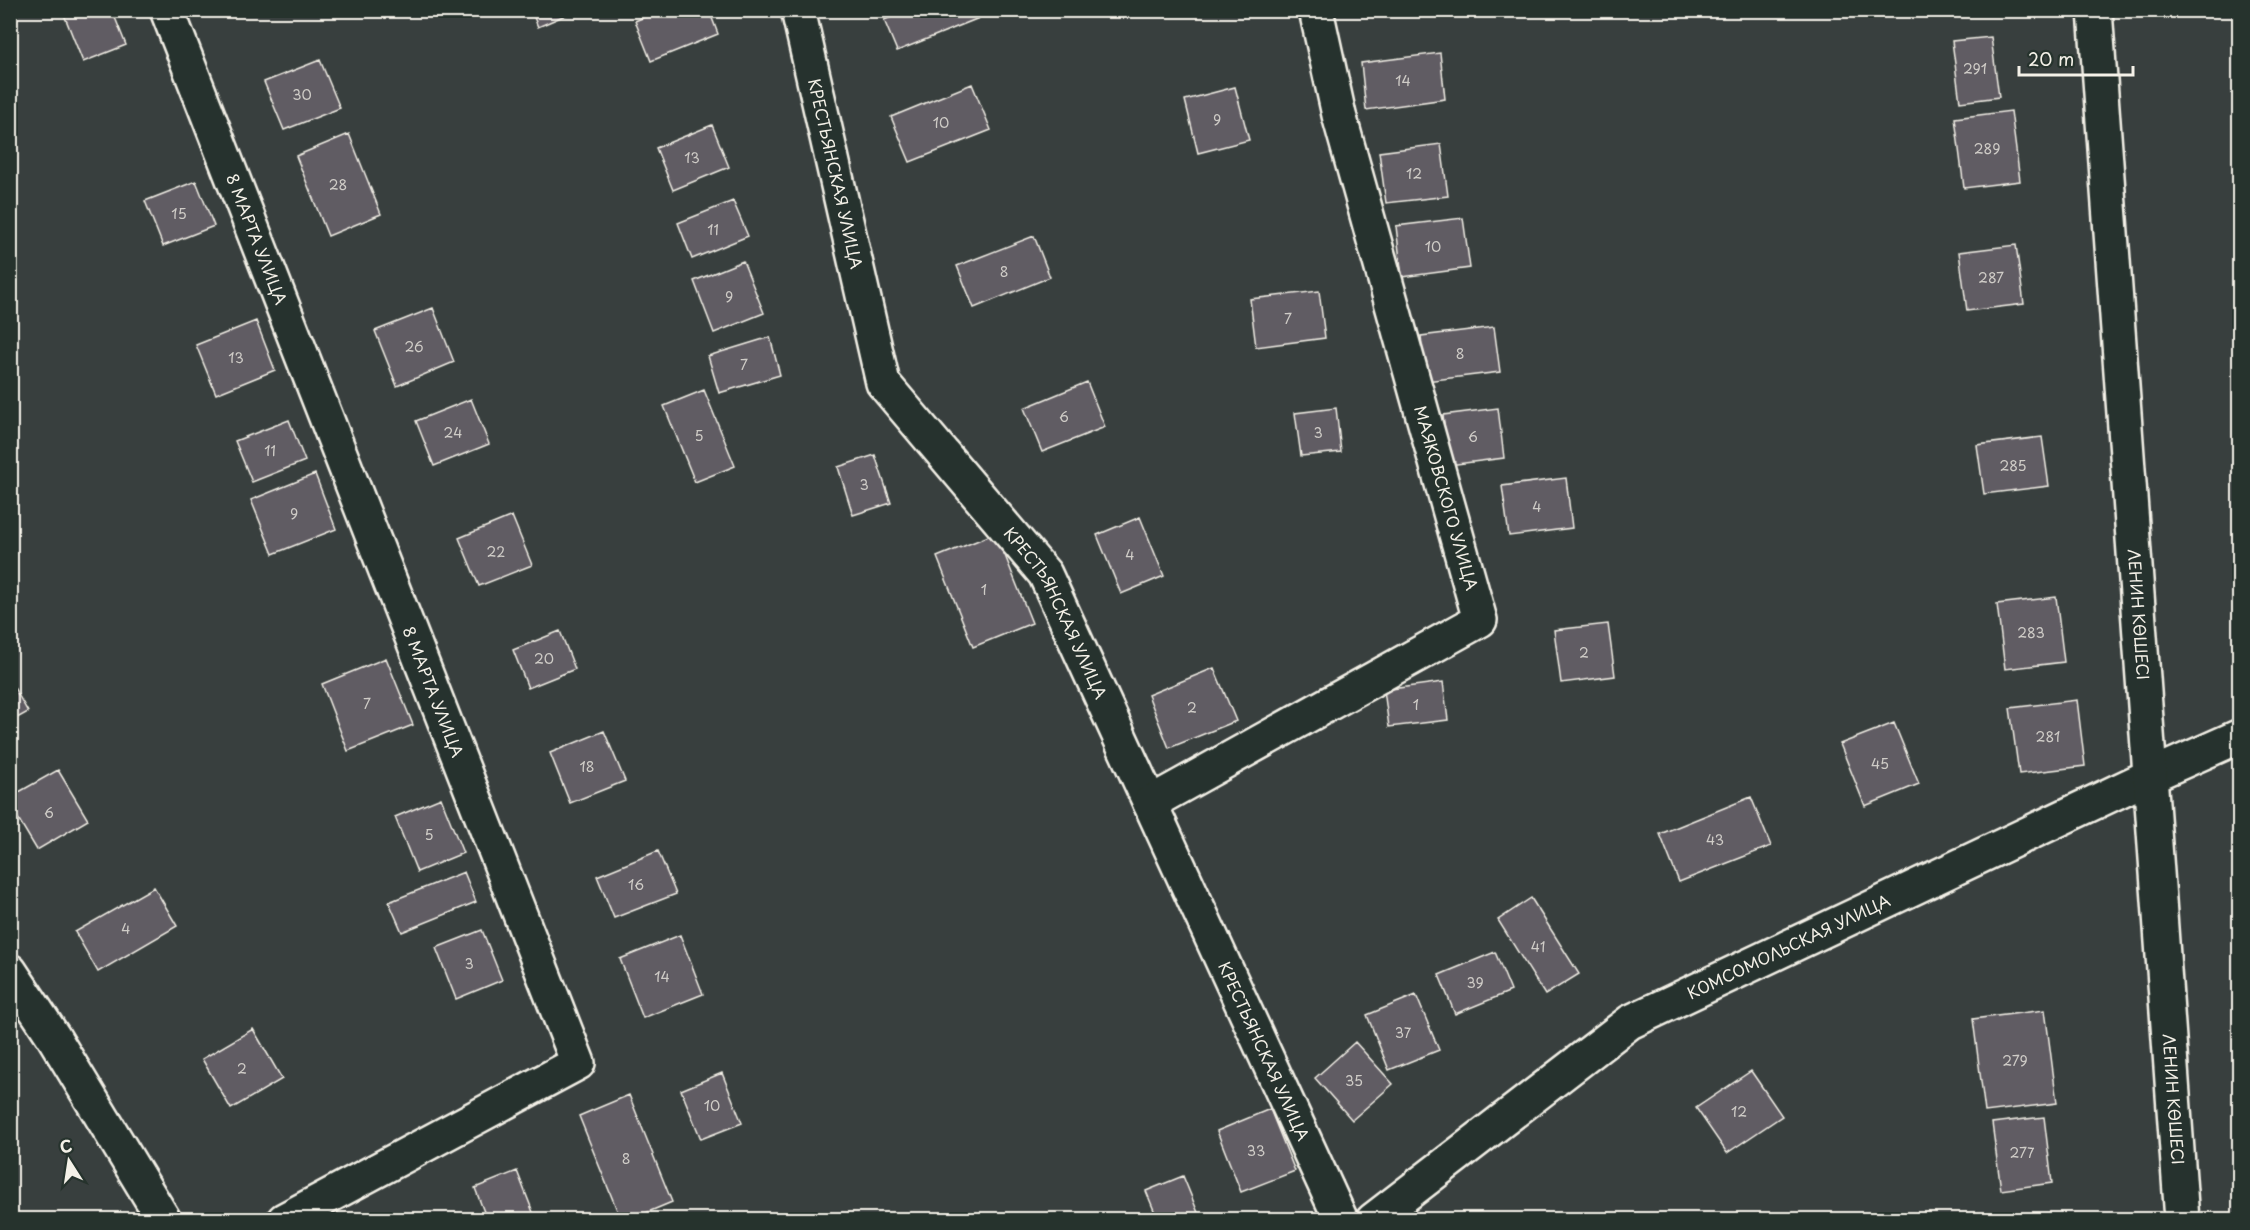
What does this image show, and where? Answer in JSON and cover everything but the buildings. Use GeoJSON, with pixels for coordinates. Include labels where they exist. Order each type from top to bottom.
{"type":"FeatureCollection","features":[{"type":"Feature","properties":{"kind":"street","name":"8 МАРТА УЛИЦА"},"geometry":{"type":"LineString","coordinates":[[167,10],[578,1063],[285,1220]]}},
{"type":"Feature","properties":{"kind":"street","name":"КРЕСТЬЯНСКАЯ УЛИЦА"},"geometry":{"type":"LineString","coordinates":[[798,10],[883,383],[1044,574],[1341,1220]]}},
{"type":"Feature","properties":{"kind":"street","name":"МАЯКОВСКОГО УЛИЦА"},"geometry":{"type":"LineString","coordinates":[[1150,802],[1480,620],[1339,115],[1316,10]]}},
{"type":"Feature","properties":{"kind":"street","name":"ЛЕНИН КӨШЕСІ"},"geometry":{"type":"LineString","coordinates":[[2095,10],[2182,1220]]}},
{"type":"Feature","properties":{"kind":"street","name":"КОМСОМОЛЬСКАЯ УЛИЦА"},"geometry":{"type":"LineString","coordinates":[[1373,1220],[1630,1022],[2150,776],[2240,736]]}},
{"type":"Feature","properties":{"kind":"street"},"geometry":{"type":"LineString","coordinates":[[10,971],[53,1036],[164,1220]]}}]}
